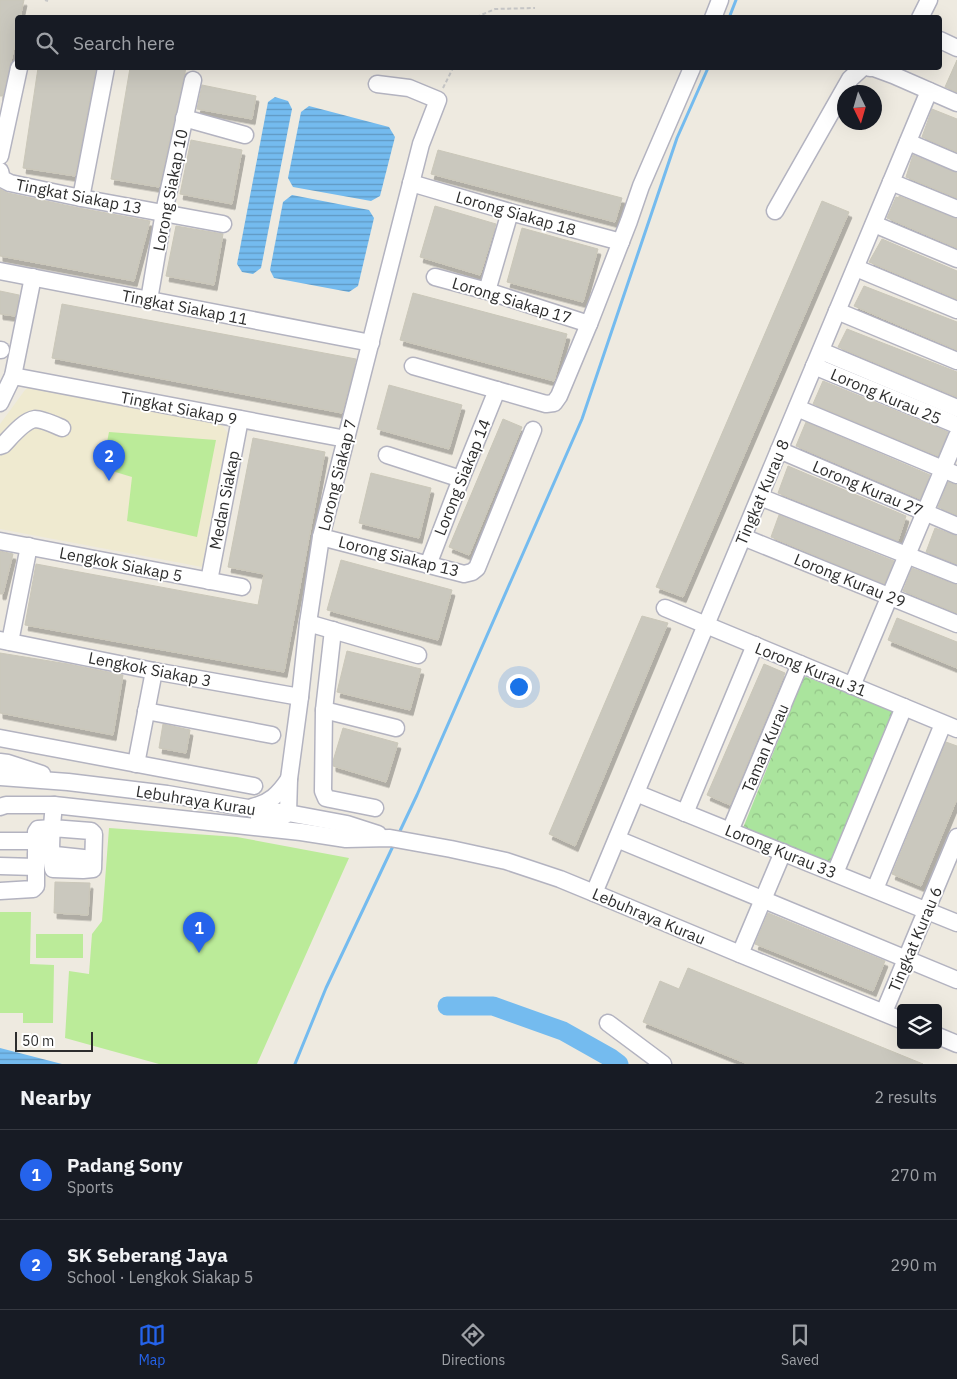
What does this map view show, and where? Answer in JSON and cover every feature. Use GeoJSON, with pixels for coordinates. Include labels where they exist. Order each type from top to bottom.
{"type":"FeatureCollection","features":[{"type":"Feature","properties":{"kind":"street"},"geometry":{"type":"LineString","coordinates":[[714,15],[720,0]]}},
{"type":"Feature","properties":{"kind":"street"},"geometry":{"type":"LineString","coordinates":[[922,15],[929,0]]}},
{"type":"Feature","properties":{"kind":"street"},"geometry":{"type":"LineString","coordinates":[[942,41],[957,48]]}},
{"type":"Feature","properties":{"kind":"street"},"geometry":{"type":"LineString","coordinates":[[0,156],[19,70]]}},
{"type":"Feature","properties":{"kind":"street"},"geometry":{"type":"LineString","coordinates":[[81,198],[106,70]]}},
{"type":"Feature","properties":{"kind":"street"},"geometry":{"type":"LineString","coordinates":[[413,366],[546,404],[554,403],[559,396],[589,324],[641,186],[691,70]]}},
{"type":"Feature","properties":{"kind":"street"},"geometry":{"type":"LineString","coordinates":[[775,211],[850,79],[860,70]]}},
{"type":"Feature","properties":{"kind":"street"},"geometry":{"type":"LineString","coordinates":[[895,71],[930,91],[957,103]]}},
{"type":"Feature","properties":{"kind":"street","name":"Lorong Siakap 10"},"geometry":{"type":"LineString","coordinates":[[149,300],[164,212],[193,80]]}},
{"type":"Feature","properties":{"kind":"street"},"geometry":{"type":"LineString","coordinates":[[377,84],[409,88],[438,100]]}},
{"type":"Feature","properties":{"kind":"street","name":"Tingkat Kurau 8"},"geometry":{"type":"LineString","coordinates":[[594,893],[930,91]]}},
{"type":"Feature","properties":{"kind":"street","name":"Lorong Siakap 7"},"geometry":{"type":"LineString","coordinates":[[288,813],[289,779],[308,623],[321,537],[421,144],[438,100]]}},
{"type":"Feature","properties":{"kind":"street"},"geometry":{"type":"LineString","coordinates":[[184,118],[245,135]]}},
{"type":"Feature","properties":{"kind":"street"},"geometry":{"type":"LineString","coordinates":[[908,142],[957,163]]}},
{"type":"Feature","properties":{"kind":"street","name":"Tingkat Siakap 13"},"geometry":{"type":"LineString","coordinates":[[0,171],[2,179],[10,183],[223,224]]}},
{"type":"Feature","properties":{"kind":"street"},"geometry":{"type":"LineString","coordinates":[[891,182],[957,209]]}},
{"type":"Feature","properties":{"kind":"street","name":"Lorong Siakap 18"},"geometry":{"type":"LineString","coordinates":[[411,183],[621,242]]}},
{"type":"Feature","properties":{"kind":"street"},"geometry":{"type":"LineString","coordinates":[[487,291],[510,212]]}},
{"type":"Feature","properties":{"kind":"street"},"geometry":{"type":"LineString","coordinates":[[874,224],[957,259]]}},
{"type":"Feature","properties":{"kind":"street"},"geometry":{"type":"LineString","coordinates":[[856,268],[957,310]]}},
{"type":"Feature","properties":{"kind":"street","name":"Tingkat Siakap 11"},"geometry":{"type":"LineString","coordinates":[[0,271],[371,343]]}},
{"type":"Feature","properties":{"kind":"street"},"geometry":{"type":"LineString","coordinates":[[0,403],[13,376],[33,277]]}},
{"type":"Feature","properties":{"kind":"street","name":"Lorong Siakap 17"},"geometry":{"type":"LineString","coordinates":[[435,277],[487,291],[589,324]]}},
{"type":"Feature","properties":{"kind":"street"},"geometry":{"type":"LineString","coordinates":[[837,312],[957,361]]}},
{"type":"Feature","properties":{"kind":"street","name":"Lorong Kurau 25"},"geometry":{"type":"LineString","coordinates":[[821,351],[957,408]]}},
{"type":"Feature","properties":{"kind":"street","name":"Lorong Kurau 25"},"geometry":{"type":"LineString","coordinates":[[814,366],[957,425]]}},
{"type":"Feature","properties":{"kind":"street","name":"Tingkat Siakap 9"},"geometry":{"type":"LineString","coordinates":[[13,376],[346,439]]}},
{"type":"Feature","properties":{"kind":"street","name":"Lorong Siakap 14"},"geometry":{"type":"LineString","coordinates":[[428,565],[497,390]]}},
{"type":"Feature","properties":{"kind":"street"},"geometry":{"type":"LineString","coordinates":[[797,408],[950,472]]}},
{"type":"Feature","properties":{"kind":"street"},"geometry":{"type":"LineString","coordinates":[[0,446],[23,425],[35,419],[62,428]]}},
{"type":"Feature","properties":{"kind":"street","name":"Medan Siakap"},"geometry":{"type":"LineString","coordinates":[[209,581],[240,419]]}},
{"type":"Feature","properties":{"kind":"street","name":"Lorong Siakap 13"},"geometry":{"type":"LineString","coordinates":[[321,537],[464,574],[472,572],[477,568],[534,430]]}},
{"type":"Feature","properties":{"kind":"street"},"geometry":{"type":"LineString","coordinates":[[852,686],[925,513],[950,472],[957,436]]}},
{"type":"Feature","properties":{"kind":"street","name":"Lorong Kurau 27"},"geometry":{"type":"LineString","coordinates":[[779,450],[957,526]]}},
{"type":"Feature","properties":{"kind":"street"},"geometry":{"type":"LineString","coordinates":[[387,455],[461,478]]}},
{"type":"Feature","properties":{"kind":"street"},"geometry":{"type":"LineString","coordinates":[[760,498],[957,575]]}},
{"type":"Feature","properties":{"kind":"street","name":"Lorong Kurau 29"},"geometry":{"type":"LineString","coordinates":[[743,537],[957,624]]}},
{"type":"Feature","properties":{"kind":"street","name":"Lengkok Siakap 5"},"geometry":{"type":"LineString","coordinates":[[0,541],[242,587]]}},
{"type":"Feature","properties":{"kind":"street"},"geometry":{"type":"LineString","coordinates":[[5,641],[28,546]]}},
{"type":"Feature","properties":{"kind":"street","name":"Lorong Kurau 31"},"geometry":{"type":"LineString","coordinates":[[665,608],[950,726]]}},
{"type":"Feature","properties":{"kind":"street"},"geometry":{"type":"LineString","coordinates":[[308,623],[418,655]]}},
{"type":"Feature","properties":{"kind":"street"},"geometry":{"type":"LineString","coordinates":[[333,630],[324,710],[323,791],[326,798],[374,808]]}},
{"type":"Feature","properties":{"kind":"street","name":"Lengkok Siakap 3"},"geometry":{"type":"LineString","coordinates":[[5,641],[154,671],[300,697]]}},
{"type":"Feature","properties":{"kind":"street"},"geometry":{"type":"LineString","coordinates":[[685,812],[755,645]]}},
{"type":"Feature","properties":{"kind":"street","name":"Taman Kurau"},"geometry":{"type":"LineString","coordinates":[[730,831],[800,664]]}},
{"type":"Feature","properties":{"kind":"street"},"geometry":{"type":"LineString","coordinates":[[136,764],[154,671]]}},
{"type":"Feature","properties":{"kind":"street"},"geometry":{"type":"LineString","coordinates":[[835,873],[904,707]]}},
{"type":"Feature","properties":{"kind":"street"},"geometry":{"type":"LineString","coordinates":[[324,710],[396,728]]}},
{"type":"Feature","properties":{"kind":"street"},"geometry":{"type":"LineString","coordinates":[[146,711],[272,735]]}},
{"type":"Feature","properties":{"kind":"street"},"geometry":{"type":"LineString","coordinates":[[875,889],[950,726]]}},
{"type":"Feature","properties":{"kind":"street"},"geometry":{"type":"LineString","coordinates":[[0,738],[254,786]]}},
{"type":"Feature","properties":{"kind":"street"},"geometry":{"type":"LineString","coordinates":[[0,762],[68,782]]}},
{"type":"Feature","properties":{"kind":"street","name":"Lebuhraya Kurau"},"geometry":{"type":"LineString","coordinates":[[0,777],[68,782],[168,794],[288,813],[347,824],[390,838],[506,861],[560,879],[897,1018]]}},
{"type":"Feature","properties":{"kind":"street"},"geometry":{"type":"LineString","coordinates":[[248,808],[262,805],[271,800],[281,791],[289,779]]}},
{"type":"Feature","properties":{"kind":"street"},"geometry":{"type":"LineString","coordinates":[[289,779],[299,802],[316,818]]}},
{"type":"Feature","properties":{"kind":"street","name":"Lorong Kurau 33"},"geometry":{"type":"LineString","coordinates":[[636,793],[957,923]]}},
{"type":"Feature","properties":{"kind":"street"},"geometry":{"type":"LineString","coordinates":[[164,818],[173,815],[176,810],[173,796],[168,794]]}},
{"type":"Feature","properties":{"kind":"street"},"geometry":{"type":"LineString","coordinates":[[0,813],[36,804]]}},
{"type":"Feature","properties":{"kind":"street"},"geometry":{"type":"LineString","coordinates":[[0,891],[33,889],[36,886],[40,854],[52,828],[54,805]]}},
{"type":"Feature","properties":{"kind":"street","name":"Lebuhraya Kurau"},"geometry":{"type":"LineString","coordinates":[[0,806],[54,805],[301,832],[346,839],[390,838]]}},
{"type":"Feature","properties":{"kind":"street"},"geometry":{"type":"LineString","coordinates":[[213,823],[241,816],[276,820],[288,813]]}},
{"type":"Feature","properties":{"kind":"street"},"geometry":{"type":"LineString","coordinates":[[0,841],[40,854],[53,869],[93,869],[94,834],[91,831],[52,828]]}},
{"type":"Feature","properties":{"kind":"street","name":"Tingkat Kurau 6"},"geometry":{"type":"LineString","coordinates":[[884,1012],[927,910],[950,875],[957,837]]}},
{"type":"Feature","properties":{"kind":"street"},"geometry":{"type":"LineString","coordinates":[[617,839],[957,980]]}},
{"type":"Feature","properties":{"kind":"street"},"geometry":{"type":"LineString","coordinates":[[740,954],[783,852]]}},
{"type":"Feature","properties":{"kind":"street"},"geometry":{"type":"LineString","coordinates":[[0,866],[40,854]]}},
{"type":"Feature","properties":{"kind":"street"},"geometry":{"type":"LineString","coordinates":[[608,1023],[663,1064]]}},
{"type":"Feature","properties":{"kind":"street"},"geometry":{"type":"LineString","coordinates":[[942,1038],[957,1044]]}},
{"type":"Feature","properties":{"kind":"path"},"geometry":{"type":"LineString","coordinates":[[480,15],[495,9],[535,8]]}},
{"type":"Feature","properties":{"kind":"path"},"geometry":{"type":"LineString","coordinates":[[438,100],[452,70]]}},
{"type":"Feature","properties":{"kind":"shaded area"},"geometry":{"type":"Polygon","coordinates":[[[30,386],[218,420],[228,433],[202,567],[0,529],[0,424],[30,386]]]}},
{"type":"Feature","properties":{"kind":"green space"},"geometry":{"type":"Polygon","coordinates":[[[109,432],[216,440],[197,537],[127,521],[132,477],[102,468],[109,432]]]}},
{"type":"Feature","properties":{"kind":"green space"},"geometry":{"type":"Polygon","coordinates":[[[804,676],[893,711],[833,863],[743,828],[804,676]]]}},
{"type":"Feature","properties":{"kind":"green space"},"geometry":{"type":"Polygon","coordinates":[[[109,828],[237,837],[349,858],[257,1064],[159,1064],[65,1038],[69,971],[89,974],[92,934],[102,921],[109,828]]]}},
{"type":"Feature","properties":{"kind":"green space"},"geometry":{"type":"Polygon","coordinates":[[[0,912],[31,912],[30,964],[54,965],[53,1023],[23,1023],[23,1013],[0,1013],[0,912]]]}},
{"type":"Feature","properties":{"kind":"green space"},"geometry":{"type":"Polygon","coordinates":[[[36,934],[83,934],[83,958],[36,958],[36,934]]]}},
{"type":"Feature","properties":{"kind":"water"},"geometry":{"type":"Polygon","coordinates":[[[275,97],[288,101],[292,109],[261,268],[253,274],[242,272],[237,264],[268,102],[275,97]]]}},
{"type":"Feature","properties":{"kind":"water"},"geometry":{"type":"Polygon","coordinates":[[[309,106],[389,127],[395,137],[380,196],[371,201],[293,187],[288,178],[301,112],[309,106]]]}},
{"type":"Feature","properties":{"kind":"water"},"geometry":{"type":"Polygon","coordinates":[[[292,195],[369,210],[374,218],[358,286],[349,292],[274,278],[270,270],[283,202],[292,195]]]}},
{"type":"Feature","properties":{"kind":"water"},"geometry":{"type":"Polygon","coordinates":[[[0,1048],[62,1064],[0,1064],[0,1048]]]}},
{"type":"Feature","properties":{"kind":"building"},"geometry":{"type":"Polygon","coordinates":[[[0,0],[24,0],[21,15],[15,15],[15,44],[3,96],[0,96],[0,0]]]}},
{"type":"Feature","properties":{"kind":"building"},"geometry":{"type":"Polygon","coordinates":[[[957,60],[957,92],[945,87],[957,60]]]}},
{"type":"Feature","properties":{"kind":"building"},"geometry":{"type":"Polygon","coordinates":[[[38,70],[96,70],[75,176],[23,168],[38,70]]]}},
{"type":"Feature","properties":{"kind":"building"},"geometry":{"type":"Polygon","coordinates":[[[130,70],[186,70],[159,187],[111,179],[130,70]]]}},
{"type":"Feature","properties":{"kind":"building"},"geometry":{"type":"Polygon","coordinates":[[[202,85],[256,96],[252,119],[197,109],[202,85]]]}},
{"type":"Feature","properties":{"kind":"building"},"geometry":{"type":"Polygon","coordinates":[[[932,109],[957,119],[957,152],[922,137],[932,109]]]}},
{"type":"Feature","properties":{"kind":"building"},"geometry":{"type":"Polygon","coordinates":[[[191,140],[242,150],[232,204],[180,194],[191,140]]]}},
{"type":"Feature","properties":{"kind":"building"},"geometry":{"type":"Polygon","coordinates":[[[438,150],[622,198],[615,222],[431,174],[438,150]]]}},
{"type":"Feature","properties":{"kind":"building"},"geometry":{"type":"Polygon","coordinates":[[[913,155],[957,173],[957,198],[906,177],[913,155]]]}},
{"type":"Feature","properties":{"kind":"building"},"geometry":{"type":"Polygon","coordinates":[[[0,189],[8,193],[150,221],[134,281],[0,256],[0,189]]]}},
{"type":"Feature","properties":{"kind":"building"},"geometry":{"type":"Polygon","coordinates":[[[899,196],[957,219],[957,248],[887,218],[896,197],[899,198],[899,196]]]}},
{"type":"Feature","properties":{"kind":"building"},"geometry":{"type":"Polygon","coordinates":[[[822,201],[849,212],[683,597],[656,587],[822,201]]]}},
{"type":"Feature","properties":{"kind":"building"},"geometry":{"type":"Polygon","coordinates":[[[435,206],[496,224],[480,275],[420,257],[435,206]]]}},
{"type":"Feature","properties":{"kind":"building"},"geometry":{"type":"Polygon","coordinates":[[[176,226],[223,234],[214,285],[166,276],[176,226]]]}},
{"type":"Feature","properties":{"kind":"building"},"geometry":{"type":"Polygon","coordinates":[[[522,228],[598,249],[583,302],[507,282],[522,228]]]}},
{"type":"Feature","properties":{"kind":"building"},"geometry":{"type":"Polygon","coordinates":[[[882,239],[957,271],[957,299],[869,262],[882,239]]]}},
{"type":"Feature","properties":{"kind":"building"},"geometry":{"type":"Polygon","coordinates":[[[864,286],[957,322],[957,350],[854,306],[864,286]]]}},
{"type":"Feature","properties":{"kind":"building"},"geometry":{"type":"Polygon","coordinates":[[[0,291],[19,295],[15,316],[0,314],[0,291]]]}},
{"type":"Feature","properties":{"kind":"building"},"geometry":{"type":"Polygon","coordinates":[[[413,293],[567,334],[554,381],[400,340],[413,293]]]}},
{"type":"Feature","properties":{"kind":"building"},"geometry":{"type":"Polygon","coordinates":[[[62,304],[356,359],[342,413],[52,358],[62,304]]]}},
{"type":"Feature","properties":{"kind":"building"},"geometry":{"type":"Polygon","coordinates":[[[847,329],[957,372],[957,397],[838,347],[847,329]]]}},
{"type":"Feature","properties":{"kind":"building"},"geometry":{"type":"Polygon","coordinates":[[[823,381],[948,432],[938,456],[813,404],[823,381]]]}},
{"type":"Feature","properties":{"kind":"building"},"geometry":{"type":"Polygon","coordinates":[[[389,385],[462,405],[449,449],[377,429],[389,385]]]}},
{"type":"Feature","properties":{"kind":"building"},"geometry":{"type":"Polygon","coordinates":[[[503,419],[522,427],[469,555],[449,547],[503,419]]]}},
{"type":"Feature","properties":{"kind":"building"},"geometry":{"type":"Polygon","coordinates":[[[806,422],[930,475],[920,499],[796,446],[806,422]]]}},
{"type":"Feature","properties":{"kind":"building"},"geometry":{"type":"Polygon","coordinates":[[[253,438],[325,452],[284,672],[25,625],[36,564],[258,605],[264,574],[228,567],[253,438]]]}},
{"type":"Feature","properties":{"kind":"building"},"geometry":{"type":"Polygon","coordinates":[[[788,466],[906,516],[898,541],[778,493],[788,466]]]}},
{"type":"Feature","properties":{"kind":"building"},"geometry":{"type":"Polygon","coordinates":[[[371,473],[431,488],[419,538],[359,523],[371,473]]]}},
{"type":"Feature","properties":{"kind":"building"},"geometry":{"type":"Polygon","coordinates":[[[948,482],[957,485],[957,515],[938,507],[948,482]]]}},
{"type":"Feature","properties":{"kind":"building"},"geometry":{"type":"Polygon","coordinates":[[[779,515],[894,561],[884,584],[771,537],[779,515]]]}},
{"type":"Feature","properties":{"kind":"building"},"geometry":{"type":"Polygon","coordinates":[[[935,528],[957,536],[957,564],[926,552],[935,528]]]}},
{"type":"Feature","properties":{"kind":"building"},"geometry":{"type":"Polygon","coordinates":[[[0,551],[13,554],[3,594],[0,594],[0,551]]]}},
{"type":"Feature","properties":{"kind":"building"},"geometry":{"type":"Polygon","coordinates":[[[341,560],[452,590],[438,640],[327,610],[341,560]]]}},
{"type":"Feature","properties":{"kind":"building"},"geometry":{"type":"Polygon","coordinates":[[[912,568],[957,585],[957,613],[903,591],[912,568]]]}},
{"type":"Feature","properties":{"kind":"building"},"geometry":{"type":"Polygon","coordinates":[[[642,616],[668,623],[575,846],[549,834],[642,616]]]}},
{"type":"Feature","properties":{"kind":"building"},"geometry":{"type":"Polygon","coordinates":[[[897,618],[957,642],[957,668],[888,640],[897,618]]]}},
{"type":"Feature","properties":{"kind":"building"},"geometry":{"type":"Polygon","coordinates":[[[347,651],[421,669],[410,710],[337,692],[347,651]]]}},
{"type":"Feature","properties":{"kind":"building"},"geometry":{"type":"Polygon","coordinates":[[[0,653],[123,675],[113,735],[0,713],[0,653]]]}},
{"type":"Feature","properties":{"kind":"building"},"geometry":{"type":"Polygon","coordinates":[[[764,664],[785,673],[730,805],[707,795],[764,664]]]}},
{"type":"Feature","properties":{"kind":"building"},"geometry":{"type":"Polygon","coordinates":[[[163,724],[190,730],[186,753],[159,748],[163,724]]]}},
{"type":"Feature","properties":{"kind":"building"},"geometry":{"type":"Polygon","coordinates":[[[343,728],[398,743],[386,782],[333,766],[343,728]]]}},
{"type":"Feature","properties":{"kind":"building"},"geometry":{"type":"Polygon","coordinates":[[[946,742],[957,746],[957,799],[921,886],[892,874],[946,742]]]}},
{"type":"Feature","properties":{"kind":"building"},"geometry":{"type":"Polygon","coordinates":[[[55,882],[90,883],[88,915],[54,913],[55,882]]]}},
{"type":"Feature","properties":{"kind":"building"},"geometry":{"type":"Polygon","coordinates":[[[768,913],[885,961],[873,991],[755,944],[768,913]]]}},
{"type":"Feature","properties":{"kind":"building"},"geometry":{"type":"Polygon","coordinates":[[[688,968],[923,1064],[748,1064],[643,1022],[660,981],[679,989],[688,968]]]}},
{"type":"Feature","properties":{"kind":"waterway"},"geometry":{"type":"LineString","coordinates":[[730,15],[736,0]]}},
{"type":"Feature","properties":{"kind":"waterway"},"geometry":{"type":"LineString","coordinates":[[399,833],[582,419],[677,138],[707,70]]}},
{"type":"Feature","properties":{"kind":"waterway"},"geometry":{"type":"LineString","coordinates":[[295,1064],[326,988],[394,844]]}},
{"type":"Feature","properties":{"kind":"waterway"},"geometry":{"type":"LineString","coordinates":[[447,1006],[493,1006],[563,1031],[619,1064]]}},
{"type":"Feature","properties":{"kind":"place","name":"SK Seberang Jaya"},"geometry":{"type":"Point","coordinates":[109,481]}},
{"type":"Feature","properties":{"kind":"place","name":"Padang Sony"},"geometry":{"type":"Point","coordinates":[199,953]}}]}
